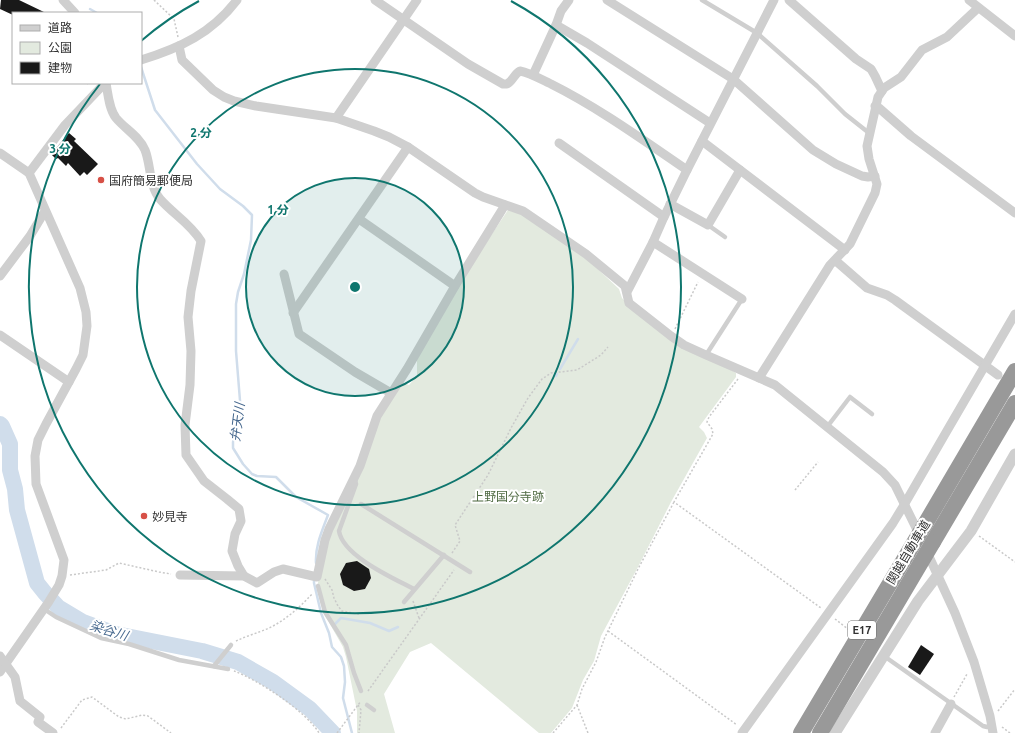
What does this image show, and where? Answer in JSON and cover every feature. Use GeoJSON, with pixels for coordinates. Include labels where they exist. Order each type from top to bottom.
{"type":"FeatureCollection","features":[{"type":"Feature","properties":{"kind":"highway","name":"関越自動車道"},"geometry":{"type":"LineString","coordinates":[[801,733],[1015,371]]}},
{"type":"Feature","properties":{"kind":"highway","name":"関越自動車道"},"geometry":{"type":"LineString","coordinates":[[820,733],[1015,403]]}},
{"type":"Feature","properties":{"kind":"street"},"geometry":{"type":"LineString","coordinates":[[63,0],[74,12]]}},
{"type":"Feature","properties":{"kind":"street"},"geometry":{"type":"LineString","coordinates":[[142,60],[179,46],[207,30],[221,19],[237,0]]}},
{"type":"Feature","properties":{"kind":"street"},"geometry":{"type":"LineString","coordinates":[[375,0],[468,64],[503,84],[510,82],[520,71],[533,75],[562,89],[597,109],[687,170]]}},
{"type":"Feature","properties":{"kind":"street"},"geometry":{"type":"LineString","coordinates":[[336,118],[417,0]]}},
{"type":"Feature","properties":{"kind":"street"},"geometry":{"type":"LineString","coordinates":[[533,75],[561,11],[569,0]]}},
{"type":"Feature","properties":{"kind":"street"},"geometry":{"type":"LineString","coordinates":[[607,0],[733,79],[813,150],[862,176],[875,176]]}},
{"type":"Feature","properties":{"kind":"street"},"geometry":{"type":"LineString","coordinates":[[627,292],[653,242],[710,123],[774,0]]}},
{"type":"Feature","properties":{"kind":"street"},"geometry":{"type":"LineString","coordinates":[[789,0],[856,59],[871,69],[882,91]]}},
{"type":"Feature","properties":{"kind":"street"},"geometry":{"type":"LineString","coordinates":[[969,0],[1015,35]]}},
{"type":"Feature","properties":{"kind":"street"},"geometry":{"type":"LineString","coordinates":[[759,378],[830,265],[836,261],[854,238],[876,193],[877,184],[868,156],[867,146],[878,97],[882,91],[901,77],[922,50],[947,37],[978,8]]}},
{"type":"Feature","properties":{"kind":"street"},"geometry":{"type":"LineString","coordinates":[[556,25],[587,43],[710,123]]}},
{"type":"Feature","properties":{"kind":"street"},"geometry":{"type":"LineString","coordinates":[[179,46],[182,60],[213,90],[224,97],[256,106],[336,118],[389,137],[475,193],[523,211],[586,254],[625,286],[629,303],[671,336],[706,355],[779,388],[888,477],[894,485],[938,573],[955,613],[974,662],[993,730]]}},
{"type":"Feature","properties":{"kind":"street"},"geometry":{"type":"LineString","coordinates":[[29,173],[65,125],[105,84]]}},
{"type":"Feature","properties":{"kind":"street"},"geometry":{"type":"LineString","coordinates":[[106,84],[112,110],[116,118],[141,142],[146,152],[155,193],[160,200],[196,232],[201,241],[191,291],[188,316],[191,351],[190,385],[185,425],[186,455],[204,481],[239,509],[241,521],[235,534],[232,551],[244,576]]}},
{"type":"Feature","properties":{"kind":"street"},"geometry":{"type":"LineString","coordinates":[[875,106],[911,136],[1015,213]]}},
{"type":"Feature","properties":{"kind":"street"},"geometry":{"type":"LineString","coordinates":[[702,142],[845,250]]}},
{"type":"Feature","properties":{"kind":"street"},"geometry":{"type":"LineString","coordinates":[[559,143],[664,217]]}},
{"type":"Feature","properties":{"kind":"street"},"geometry":{"type":"LineString","coordinates":[[294,313],[408,148]]}},
{"type":"Feature","properties":{"kind":"street"},"geometry":{"type":"LineString","coordinates":[[0,153],[29,173],[80,288],[86,312],[87,326],[83,355],[38,440],[35,456],[36,484],[64,560],[62,576],[59,585],[46,606],[2,664],[15,677],[20,701],[40,718],[38,722],[53,733]]}},
{"type":"Feature","properties":{"kind":"street"},"geometry":{"type":"LineString","coordinates":[[670,204],[708,225],[740,170]]}},
{"type":"Feature","properties":{"kind":"street"},"geometry":{"type":"LineString","coordinates":[[180,575],[244,576],[257,583],[274,572],[283,569],[318,582],[325,540],[329,528],[363,459],[374,423],[421,346],[455,286],[506,205]]}},
{"type":"Feature","properties":{"kind":"street"},"geometry":{"type":"LineString","coordinates":[[0,276],[30,236],[45,211]]}},
{"type":"Feature","properties":{"kind":"street"},"geometry":{"type":"LineString","coordinates":[[359,218],[455,286]]}},
{"type":"Feature","properties":{"kind":"street"},"geometry":{"type":"LineString","coordinates":[[653,242],[742,299]]}},
{"type":"Feature","properties":{"kind":"street"},"geometry":{"type":"LineString","coordinates":[[836,261],[867,288],[895,300],[998,375]]}},
{"type":"Feature","properties":{"kind":"street"},"geometry":{"type":"LineString","coordinates":[[284,274],[299,334],[355,372],[391,393]]}},
{"type":"Feature","properties":{"kind":"street"},"geometry":{"type":"LineString","coordinates":[[743,731],[828,614],[904,505],[1015,314]]}},
{"type":"Feature","properties":{"kind":"street"},"geometry":{"type":"LineString","coordinates":[[0,335],[69,382]]}},
{"type":"Feature","properties":{"kind":"street"},"geometry":{"type":"LineString","coordinates":[[835,733],[918,601],[971,531],[1015,454]]}},
{"type":"Feature","properties":{"kind":"street"},"geometry":{"type":"LineString","coordinates":[[935,733],[951,704]]}},
{"type":"Feature","properties":{"kind":"lane"},"geometry":{"type":"LineString","coordinates":[[702,0],[757,33],[817,86],[845,114],[869,133]]}},
{"type":"Feature","properties":{"kind":"lane"},"geometry":{"type":"LineString","coordinates":[[708,225],[725,237]]}},
{"type":"Feature","properties":{"kind":"lane"},"geometry":{"type":"LineString","coordinates":[[706,355],[742,299]]}},
{"type":"Feature","properties":{"kind":"lane"},"geometry":{"type":"LineString","coordinates":[[827,427],[850,397],[872,414]]}},
{"type":"Feature","properties":{"kind":"lane"},"geometry":{"type":"LineString","coordinates":[[354,478],[356,484],[339,531],[340,538],[347,548],[356,555],[388,576],[414,588]]}},
{"type":"Feature","properties":{"kind":"lane"},"geometry":{"type":"LineString","coordinates":[[361,504],[470,572]]}},
{"type":"Feature","properties":{"kind":"lane"},"geometry":{"type":"LineString","coordinates":[[404,602],[414,588],[444,555]]}},
{"type":"Feature","properties":{"kind":"lane"},"geometry":{"type":"LineString","coordinates":[[318,582],[325,612],[346,645],[354,673],[361,690]]}},
{"type":"Feature","properties":{"kind":"lane"},"geometry":{"type":"LineString","coordinates":[[46,606],[62,620],[101,638],[129,644],[179,660],[215,664],[228,669]]}},
{"type":"Feature","properties":{"kind":"lane"},"geometry":{"type":"LineString","coordinates":[[215,664],[230,646]]}},
{"type":"Feature","properties":{"kind":"lane"},"geometry":{"type":"LineString","coordinates":[[884,656],[983,726],[993,730]]}},
{"type":"Feature","properties":{"kind":"lane"},"geometry":{"type":"LineString","coordinates":[[367,705],[374,710]]}},
{"type":"Feature","properties":{"kind":"path"},"geometry":{"type":"LineString","coordinates":[[154,0],[174,19],[179,46]]}},
{"type":"Feature","properties":{"kind":"path"},"geometry":{"type":"LineString","coordinates":[[671,336],[702,273]]}},
{"type":"Feature","properties":{"kind":"path"},"geometry":{"type":"LineString","coordinates":[[449,558],[460,541],[455,525],[488,475],[511,428],[536,386],[542,379],[551,373],[577,370],[601,354],[608,346]]}},
{"type":"Feature","properties":{"kind":"path"},"geometry":{"type":"LineString","coordinates":[[553,733],[576,705],[582,689],[596,662],[608,631],[674,502],[713,434],[708,422],[709,417],[744,371]]}},
{"type":"Feature","properties":{"kind":"path"},"geometry":{"type":"LineString","coordinates":[[795,490],[818,462]]}},
{"type":"Feature","properties":{"kind":"path"},"geometry":{"type":"LineString","coordinates":[[674,502],[853,633]]}},
{"type":"Feature","properties":{"kind":"path"},"geometry":{"type":"LineString","coordinates":[[971,531],[1015,562]]}},
{"type":"Feature","properties":{"kind":"path"},"geometry":{"type":"LineString","coordinates":[[62,576],[106,570],[119,563],[180,575]]}},
{"type":"Feature","properties":{"kind":"path"},"geometry":{"type":"LineString","coordinates":[[337,733],[458,564]]}},
{"type":"Feature","properties":{"kind":"path"},"geometry":{"type":"LineString","coordinates":[[318,582],[322,577],[329,584],[334,598],[342,611],[359,614]]}},
{"type":"Feature","properties":{"kind":"path"},"geometry":{"type":"LineString","coordinates":[[230,646],[237,640],[269,628],[291,615],[314,591]]}},
{"type":"Feature","properties":{"kind":"path"},"geometry":{"type":"LineString","coordinates":[[410,593],[419,618]]}},
{"type":"Feature","properties":{"kind":"path"},"geometry":{"type":"LineString","coordinates":[[608,631],[743,731]]}},
{"type":"Feature","properties":{"kind":"path"},"geometry":{"type":"LineString","coordinates":[[951,704],[974,662]]}},
{"type":"Feature","properties":{"kind":"path"},"geometry":{"type":"LineString","coordinates":[[228,669],[249,677],[294,707],[319,733]]}},
{"type":"Feature","properties":{"kind":"path"},"geometry":{"type":"LineString","coordinates":[[990,716],[997,714],[1015,689]]}},
{"type":"Feature","properties":{"kind":"path"},"geometry":{"type":"LineString","coordinates":[[58,733],[82,700],[92,697],[119,717],[126,719],[142,715],[148,716],[171,733]]}},
{"type":"Feature","properties":{"kind":"path"},"geometry":{"type":"LineString","coordinates":[[358,705],[360,710],[359,733]]}},
{"type":"Feature","properties":{"kind":"path"},"geometry":{"type":"LineString","coordinates":[[576,705],[588,733]]}},
{"type":"Feature","properties":{"kind":"green space","name":"上野国分寺跡"},"geometry":{"type":"Polygon","coordinates":[[[513,209],[585,257],[619,289],[622,298],[631,308],[736,373],[736,377],[699,427],[707,438],[671,502],[601,636],[594,661],[583,680],[572,708],[551,733],[539,733],[431,643],[410,652],[384,694],[395,733],[357,733],[357,711],[346,657],[343,647],[323,612],[317,590],[320,569],[327,541],[379,418],[401,382],[409,385],[417,376],[417,359],[457,286],[508,210],[513,209]]]}},
{"type":"Feature","properties":{"kind":"building"},"geometry":{"type":"Polygon","coordinates":[[[1,0],[19,0],[44,12],[12,12],[12,15],[0,9],[1,0]]]}},
{"type":"Feature","properties":{"kind":"building"},"geometry":{"type":"Polygon","coordinates":[[[69,133],[76,139],[74,141],[98,164],[87,175],[84,172],[80,176],[68,163],[66,166],[58,158],[56,159],[51,154],[69,133]]]}},
{"type":"Feature","properties":{"kind":"building"},"geometry":{"type":"Polygon","coordinates":[[[357,561],[369,569],[371,578],[365,589],[354,591],[343,585],[340,574],[346,563],[357,561]]]}},
{"type":"Feature","properties":{"kind":"building"},"geometry":{"type":"Polygon","coordinates":[[[921,645],[934,654],[920,675],[908,667],[921,645]]]}},
{"type":"Feature","properties":{"kind":"waterway","name":"弁天川"},"geometry":{"type":"LineString","coordinates":[[90,9],[95,12]]}},
{"type":"Feature","properties":{"kind":"waterway","name":"弁天川"},"geometry":{"type":"LineString","coordinates":[[142,70],[155,110],[197,164],[220,189],[243,206],[252,215],[251,240],[236,304],[236,351],[241,413],[233,442],[233,448],[243,464],[252,474],[257,476],[276,477],[296,497],[328,515],[321,533],[316,563]]}},
{"type":"Feature","properties":{"kind":"waterway"},"geometry":{"type":"LineString","coordinates":[[560,369],[578,339]]}},
{"type":"Feature","properties":{"kind":"waterway","name":"染谷川"},"geometry":{"type":"LineString","coordinates":[[0,424],[10,444],[10,470],[15,489],[17,510],[37,583],[58,607],[83,622],[116,634],[202,651],[238,662],[273,682],[310,709],[333,733]]}},
{"type":"Feature","properties":{"kind":"waterway","name":"弁天川"},"geometry":{"type":"LineString","coordinates":[[314,578],[321,613],[329,633],[332,647],[341,657],[344,666],[345,682],[343,698],[352,733]]}},
{"type":"Feature","properties":{"kind":"waterway"},"geometry":{"type":"LineString","coordinates":[[335,624],[341,618],[370,623],[389,631],[398,627]]}},
{"type":"Feature","properties":{"kind":"place","name":"国府簡易郵便局"},"geometry":{"type":"Point","coordinates":[101,180]}},
{"type":"Feature","properties":{"kind":"place","name":"妙見寺"},"geometry":{"type":"Point","coordinates":[144,516]}}]}
